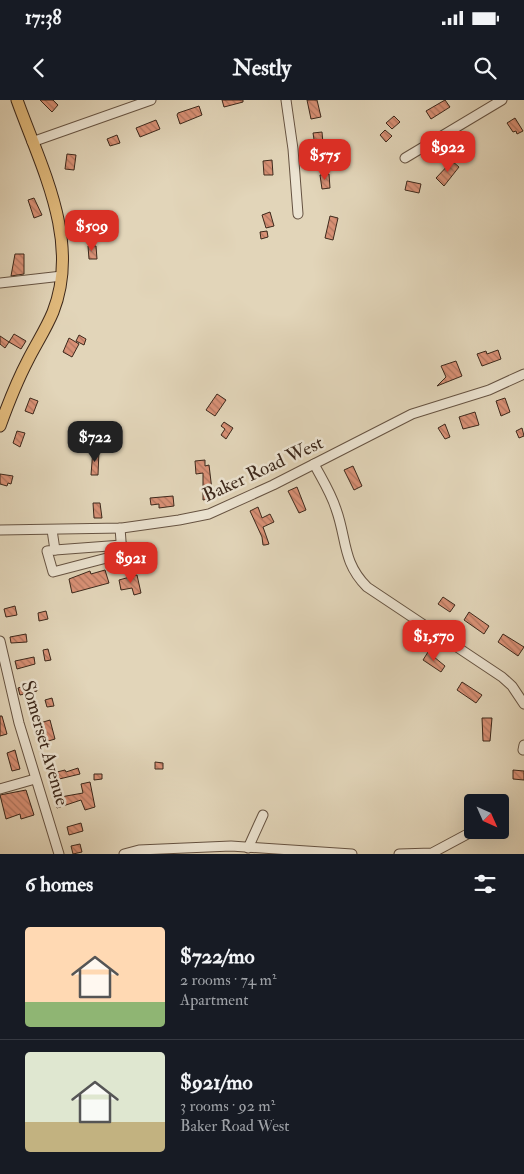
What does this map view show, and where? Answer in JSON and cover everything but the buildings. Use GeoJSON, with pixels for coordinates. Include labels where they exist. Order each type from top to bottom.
{"type":"FeatureCollection","features":[{"type":"Feature","properties":{"kind":"main road"},"geometry":{"type":"LineString","coordinates":[[0,426],[19,379],[53,311],[62,276],[63,252],[60,227],[17,100]]}},
{"type":"Feature","properties":{"kind":"street"},"geometry":{"type":"LineString","coordinates":[[32,142],[151,100]]}},
{"type":"Feature","properties":{"kind":"street"},"geometry":{"type":"LineString","coordinates":[[286,100],[293,149],[298,214]]}},
{"type":"Feature","properties":{"kind":"street"},"geometry":{"type":"LineString","coordinates":[[406,158],[502,100]]}},
{"type":"Feature","properties":{"kind":"street"},"geometry":{"type":"LineString","coordinates":[[0,283],[62,276]]}},
{"type":"Feature","properties":{"kind":"street","name":"Baker Road West"},"geometry":{"type":"LineString","coordinates":[[0,530],[120,528],[170,522],[208,514],[238,502],[412,414],[489,390],[524,374]]}},
{"type":"Feature","properties":{"kind":"street"},"geometry":{"type":"LineString","coordinates":[[314,464],[337,510],[348,560],[357,577],[367,587],[502,677],[512,686],[524,704]]}},
{"type":"Feature","properties":{"kind":"street"},"geometry":{"type":"LineString","coordinates":[[120,528],[122,545],[122,554],[52,572],[47,551],[122,545]]}},
{"type":"Feature","properties":{"kind":"street"},"geometry":{"type":"LineString","coordinates":[[52,530],[55,550]]}},
{"type":"Feature","properties":{"kind":"street","name":"Somerset Avenue"},"geometry":{"type":"LineString","coordinates":[[0,641],[35,779],[59,854]]}},
{"type":"Feature","properties":{"kind":"street"},"geometry":{"type":"LineString","coordinates":[[0,789],[35,779]]}},
{"type":"Feature","properties":{"kind":"street"},"geometry":{"type":"LineString","coordinates":[[248,848],[263,815]]}},
{"type":"Feature","properties":{"kind":"street"},"geometry":{"type":"LineString","coordinates":[[399,854],[432,853],[464,836]]}},
{"type":"Feature","properties":{"kind":"street"},"geometry":{"type":"LineString","coordinates":[[124,854],[139,850],[231,846],[352,854]]}}]}
